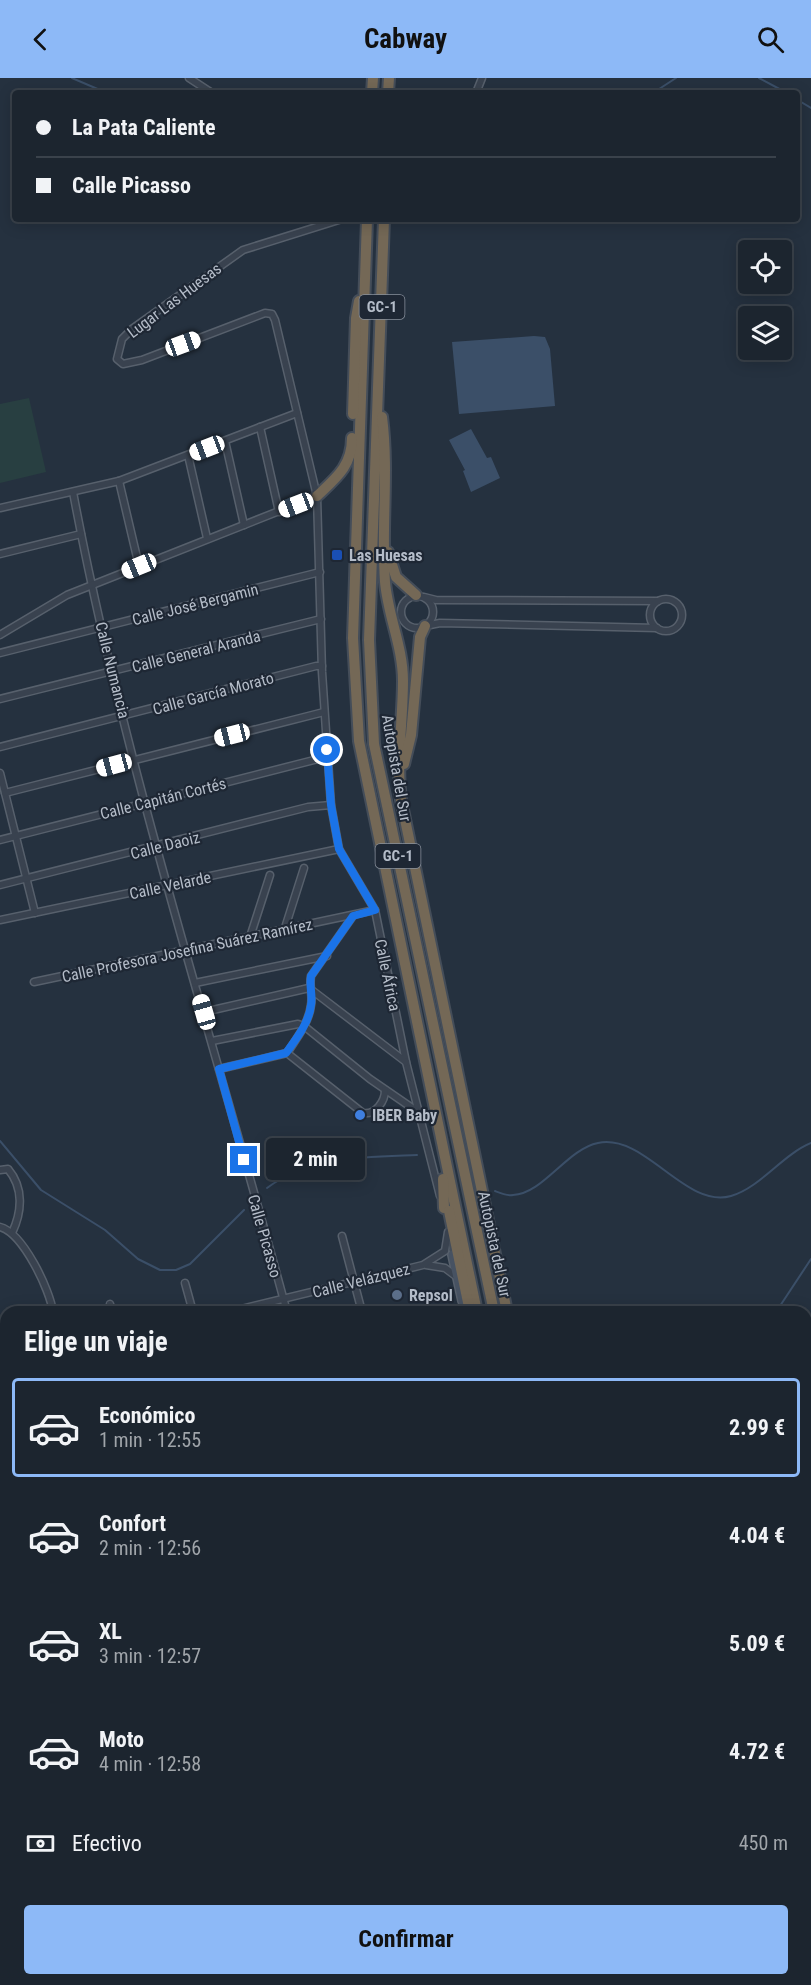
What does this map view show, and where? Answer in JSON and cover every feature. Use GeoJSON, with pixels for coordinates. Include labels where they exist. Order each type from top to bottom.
{"type":"FeatureCollection","features":[{"type":"Feature","properties":{"kind":"highway","name":"Autopista del Sur"},"geometry":{"type":"LineString","coordinates":[[367,222],[353,638],[359,741],[476,1306]]}},
{"type":"Feature","properties":{"kind":"highway","name":"Autopista del Sur"},"geometry":{"type":"LineString","coordinates":[[384,222],[369,640],[374,744],[493,1306]]}},
{"type":"Feature","properties":{"kind":"highway"},"geometry":{"type":"LineString","coordinates":[[317,496],[346,468],[352,450],[356,318],[365,267]]}},
{"type":"Feature","properties":{"kind":"highway"},"geometry":{"type":"LineString","coordinates":[[379,396],[386,446],[384,518],[387,603],[400,654],[403,681],[398,776],[401,800],[506,1306]]}},
{"type":"Feature","properties":{"kind":"highway"},"geometry":{"type":"LineString","coordinates":[[384,518],[389,558],[396,577],[420,596]]}},
{"type":"Feature","properties":{"kind":"highway"},"geometry":{"type":"LineString","coordinates":[[401,800],[402,775],[411,735],[420,638],[425,626]]}},
{"type":"Feature","properties":{"kind":"highway"},"geometry":{"type":"LineString","coordinates":[[432,1099],[444,1208]]}},
{"type":"Feature","properties":{"kind":"highway"},"geometry":{"type":"LineString","coordinates":[[442,1179],[467,1306]]}},
{"type":"Feature","properties":{"kind":"street"},"geometry":{"type":"LineString","coordinates":[[189,78],[208,90]]}},
{"type":"Feature","properties":{"kind":"street","name":"Lugar Las Huesas"},"geometry":{"type":"LineString","coordinates":[[275,320],[272,314],[265,313],[142,360],[123,364],[117,359],[122,339],[132,329],[230,258],[243,250],[332,222]]}},
{"type":"Feature","properties":{"kind":"street","name":"Calle África"},"geometry":{"type":"LineString","coordinates":[[275,320],[317,496],[324,712],[331,805],[339,849],[375,910],[406,1062],[444,1208],[449,1239]]}},
{"type":"Feature","properties":{"kind":"street"},"geometry":{"type":"LineString","coordinates":[[0,508],[119,481],[297,413]]}},
{"type":"Feature","properties":{"kind":"street"},"geometry":{"type":"LineString","coordinates":[[260,427],[279,512]]}},
{"type":"Feature","properties":{"kind":"street"},"geometry":{"type":"LineString","coordinates":[[225,441],[244,525]]}},
{"type":"Feature","properties":{"kind":"street"},"geometry":{"type":"LineString","coordinates":[[188,454],[207,538]]}},
{"type":"Feature","properties":{"kind":"street"},"geometry":{"type":"LineString","coordinates":[[119,481],[139,566]]}},
{"type":"Feature","properties":{"kind":"street","name":"Calle Numancia"},"geometry":{"type":"LineString","coordinates":[[73,492],[102,628],[167,886],[186,951]]}},
{"type":"Feature","properties":{"kind":"street"},"geometry":{"type":"LineString","coordinates":[[0,634],[50,603],[207,538],[317,496]]}},
{"type":"Feature","properties":{"kind":"street"},"geometry":{"type":"LineString","coordinates":[[0,554],[81,534]]}},
{"type":"Feature","properties":{"kind":"street","name":"Calle José Bergamin"},"geometry":{"type":"LineString","coordinates":[[0,653],[320,572]]}},
{"type":"Feature","properties":{"kind":"street"},"geometry":{"type":"LineString","coordinates":[[420,596],[431,604],[433,614],[425,626]]}},
{"type":"Feature","properties":{"kind":"street"},"geometry":{"type":"LineString","coordinates":[[420,596],[436,600],[658,601],[673,600],[683,612],[681,623],[673,630],[440,623],[410,626],[400,614],[403,603],[420,596]]}},
{"type":"Feature","properties":{"kind":"street"},"geometry":{"type":"LineString","coordinates":[[657,628],[650,614],[658,601]]}},
{"type":"Feature","properties":{"kind":"street","name":"Calle General Aranda"},"geometry":{"type":"LineString","coordinates":[[0,699],[321,619]]}},
{"type":"Feature","properties":{"kind":"street","name":"Calle García Morato"},"geometry":{"type":"LineString","coordinates":[[0,747],[322,666]]}},
{"type":"Feature","properties":{"kind":"street"},"geometry":{"type":"LineString","coordinates":[[5,793],[324,712]]}},
{"type":"Feature","properties":{"kind":"street","name":"Calle Capitán Cortés"},"geometry":{"type":"LineString","coordinates":[[0,840],[322,758],[327,759]]}},
{"type":"Feature","properties":{"kind":"street"},"geometry":{"type":"LineString","coordinates":[[0,773],[34,913]]}},
{"type":"Feature","properties":{"kind":"street","name":"Calle Daoiz"},"geometry":{"type":"LineString","coordinates":[[0,885],[308,807],[331,805]]}},
{"type":"Feature","properties":{"kind":"street","name":"Calle Velarde"},"geometry":{"type":"LineString","coordinates":[[0,920],[339,849]]}},
{"type":"Feature","properties":{"kind":"street"},"geometry":{"type":"LineString","coordinates":[[284,931],[304,868]]}},
{"type":"Feature","properties":{"kind":"street"},"geometry":{"type":"LineString","coordinates":[[250,937],[270,875]]}},
{"type":"Feature","properties":{"kind":"street","name":"Calle Profesora Josefina Suárez Ramírez"},"geometry":{"type":"LineString","coordinates":[[34,982],[375,910]]}},
{"type":"Feature","properties":{"kind":"street"},"geometry":{"type":"LineString","coordinates":[[219,1069],[286,1053],[304,1026],[311,1008],[312,996],[309,988],[311,976],[353,916]]}},
{"type":"Feature","properties":{"kind":"street","name":"Calle Picasso"},"geometry":{"type":"LineString","coordinates":[[186,951],[285,1306]]}},
{"type":"Feature","properties":{"kind":"street"},"geometry":{"type":"LineString","coordinates":[[195,983],[327,956]]}},
{"type":"Feature","properties":{"kind":"street"},"geometry":{"type":"LineString","coordinates":[[309,988],[406,1062]]}},
{"type":"Feature","properties":{"kind":"street"},"geometry":{"type":"LineString","coordinates":[[204,1012],[309,988]]}},
{"type":"Feature","properties":{"kind":"street"},"geometry":{"type":"LineString","coordinates":[[212,1041],[298,1024],[304,1026],[418,1113]]}},
{"type":"Feature","properties":{"kind":"street"},"geometry":{"type":"LineString","coordinates":[[286,1053],[363,1113],[373,1111],[382,1102],[385,1090]]}},
{"type":"Feature","properties":{"kind":"street"},"geometry":{"type":"LineString","coordinates":[[382,1102],[399,1100]]}},
{"type":"Feature","properties":{"kind":"street"},"geometry":{"type":"LineString","coordinates":[[0,1170],[9,1169],[16,1178],[21,1211],[12,1233]]}},
{"type":"Feature","properties":{"kind":"street"},"geometry":{"type":"LineString","coordinates":[[0,1227],[12,1233],[48,1293],[51,1306]]}},
{"type":"Feature","properties":{"kind":"street"},"geometry":{"type":"LineString","coordinates":[[342,1236],[360,1306]]}},
{"type":"Feature","properties":{"kind":"street"},"geometry":{"type":"LineString","coordinates":[[449,1239],[466,1306]]}},
{"type":"Feature","properties":{"kind":"street","name":"Calle Velázquez"},"geometry":{"type":"LineString","coordinates":[[254,1306],[423,1265],[446,1251],[449,1239]]}},
{"type":"Feature","properties":{"kind":"street","name":"Calle Velázquez"},"geometry":{"type":"LineString","coordinates":[[423,1265],[445,1268],[457,1277]]}},
{"type":"Feature","properties":{"kind":"street"},"geometry":{"type":"LineString","coordinates":[[184,1283],[191,1306]]}},
{"type":"Feature","properties":{"kind":"green space"},"geometry":{"type":"Polygon","coordinates":[[[29,398],[46,472],[0,483],[0,404],[29,398]]]}},
{"type":"Feature","properties":{"kind":"water"},"geometry":{"type":"Polygon","coordinates":[[[545,337],[550,349],[555,406],[459,414],[452,342],[545,337]]]}},
{"type":"Feature","properties":{"kind":"water"},"geometry":{"type":"Polygon","coordinates":[[[471,429],[487,458],[491,457],[500,478],[471,492],[463,471],[465,470],[449,440],[471,429]]]}},
{"type":"Feature","properties":{"kind":"waterway"},"geometry":{"type":"LineString","coordinates":[[72,78],[100,90]]}},
{"type":"Feature","properties":{"kind":"waterway"},"geometry":{"type":"LineString","coordinates":[[658,90],[676,78]]}},
{"type":"Feature","properties":{"kind":"waterway"},"geometry":{"type":"LineString","coordinates":[[759,78],[781,90]]}},
{"type":"Feature","properties":{"kind":"waterway"},"geometry":{"type":"LineString","coordinates":[[800,101],[811,108]]}},
{"type":"Feature","properties":{"kind":"waterway"},"geometry":{"type":"LineString","coordinates":[[0,1141],[41,1190],[105,1230],[138,1259],[160,1270],[176,1270],[190,1264],[244,1210]]}},
{"type":"Feature","properties":{"kind":"waterway"},"geometry":{"type":"LineString","coordinates":[[495,1191],[508,1195],[524,1193],[545,1180],[587,1147],[598,1143],[615,1143],[632,1149],[649,1159],[697,1192],[714,1197],[731,1196],[752,1186],[790,1155],[811,1143]]}},
{"type":"Feature","properties":{"kind":"waterway"},"geometry":{"type":"LineString","coordinates":[[267,1188],[284,1177],[320,1164],[358,1158],[417,1155]]}},
{"type":"Feature","properties":{"kind":"waterway"},"geometry":{"type":"LineString","coordinates":[[780,1306],[811,1259]]}},
{"type":"Feature","properties":{"kind":"place","name":"Las Huesas"},"geometry":{"type":"Point","coordinates":[337,555]}},
{"type":"Feature","properties":{"kind":"place","name":"IBER Baby"},"geometry":{"type":"Point","coordinates":[360,1115]}},
{"type":"Feature","properties":{"kind":"place","name":"Repsol"},"geometry":{"type":"Point","coordinates":[397,1295]}},
{"type":"Feature","properties":{"kind":"route"},"geometry":{"type":"LineString","coordinates":[[244,1160],[219,1069],[286,1053],[304,1026],[311,1008],[312,996],[309,988],[311,976],[353,916],[375,910],[339,849],[331,805],[327,750]]}}]}
